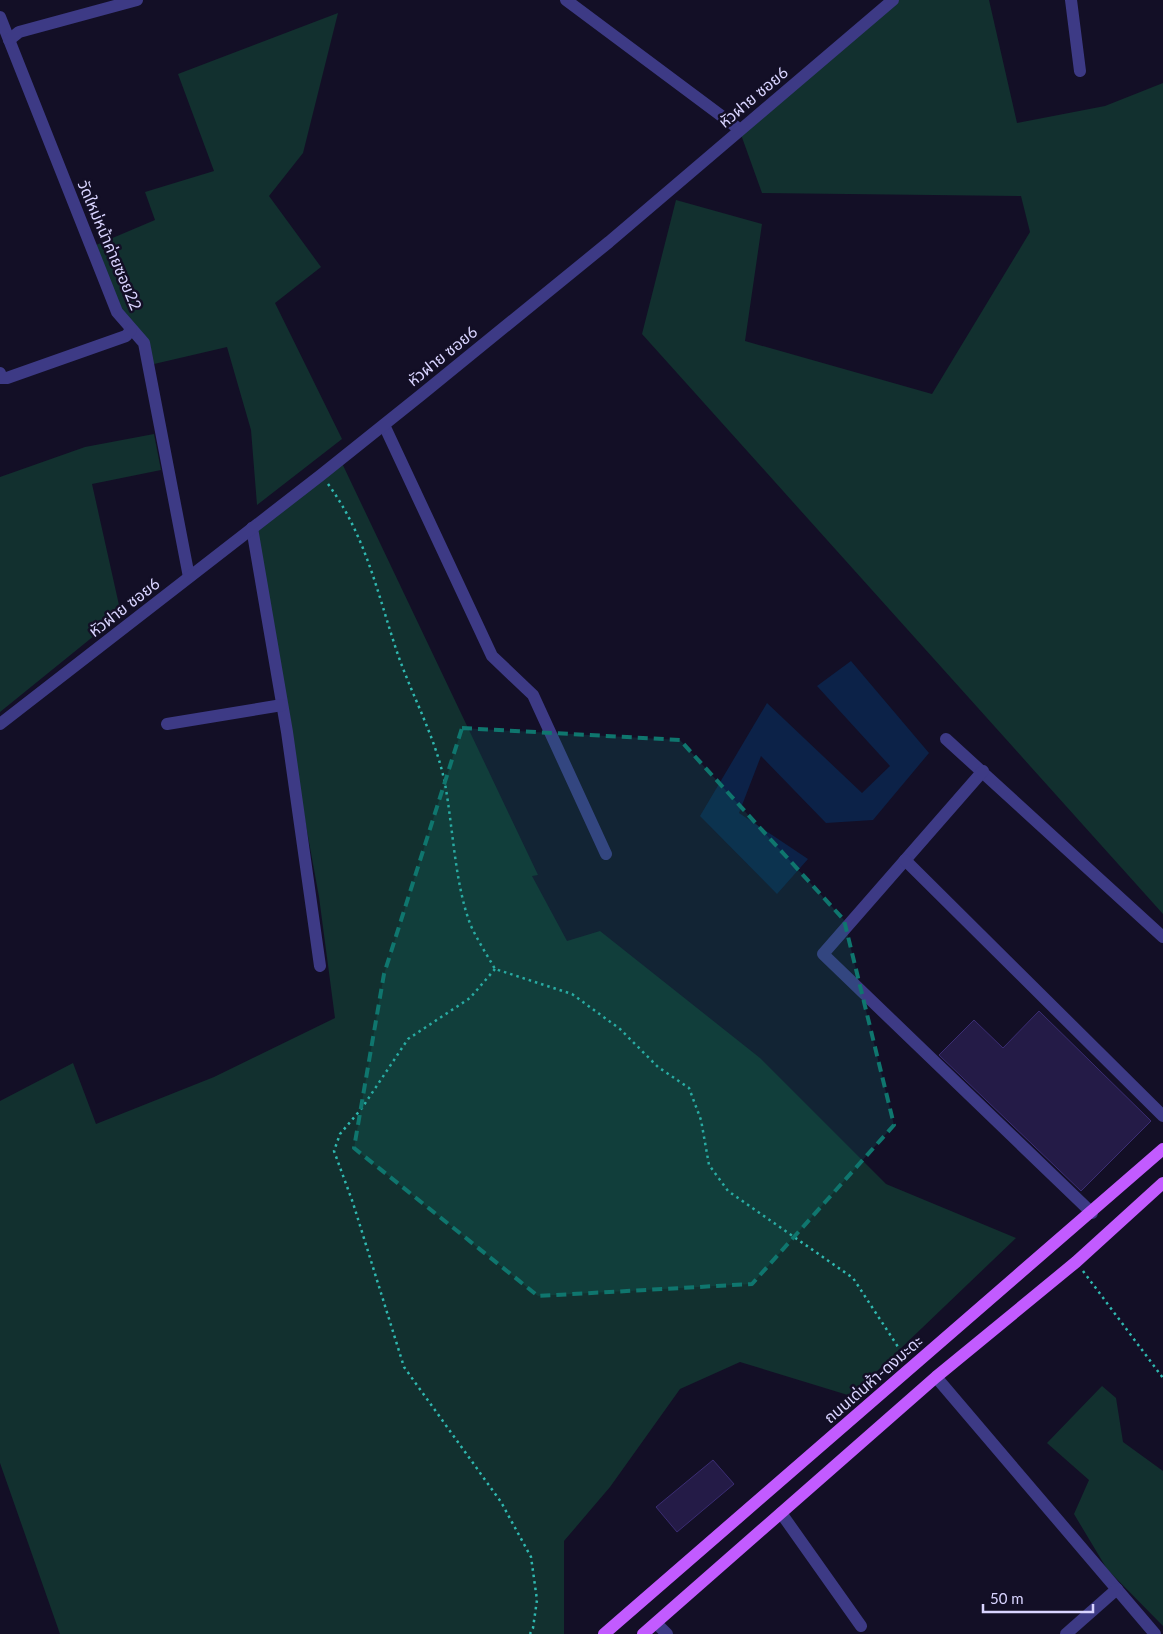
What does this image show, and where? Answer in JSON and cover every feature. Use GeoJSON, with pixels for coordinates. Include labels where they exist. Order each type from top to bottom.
{"type":"FeatureCollection","features":[{"type":"Feature","properties":{"kind":"main road","name":"ถนนเด่นห้า-ดงมะดะ"},"geometry":{"type":"LineString","coordinates":[[604,1634],[1092,1213],[1163,1149]]}},
{"type":"Feature","properties":{"kind":"main road"},"geometry":{"type":"LineString","coordinates":[[642,1634],[936,1377],[1076,1262],[1163,1183]]}},
{"type":"Feature","properties":{"kind":"street"},"geometry":{"type":"LineString","coordinates":[[9,40],[19,32],[137,0]]}},
{"type":"Feature","properties":{"kind":"street"},"geometry":{"type":"LineString","coordinates":[[566,0],[739,129]]}},
{"type":"Feature","properties":{"kind":"street","name":"หัวฝาย ซอย6"},"geometry":{"type":"LineString","coordinates":[[0,724],[384,425],[609,242],[739,129],[893,0]]}},
{"type":"Feature","properties":{"kind":"street"},"geometry":{"type":"LineString","coordinates":[[1071,0],[1080,71]]}},
{"type":"Feature","properties":{"kind":"street","name":"วัดใหม่หน้าค่ายซอย22"},"geometry":{"type":"LineString","coordinates":[[0,17],[117,312],[144,343],[188,577]]}},
{"type":"Feature","properties":{"kind":"street"},"geometry":{"type":"LineString","coordinates":[[0,373],[1,378],[7,378],[126,336],[131,330]]}},
{"type":"Feature","properties":{"kind":"street"},"geometry":{"type":"LineString","coordinates":[[384,425],[492,656],[533,695],[606,854]]}},
{"type":"Feature","properties":{"kind":"street"},"geometry":{"type":"LineString","coordinates":[[252,528],[282,705],[320,966]]}},
{"type":"Feature","properties":{"kind":"street"},"geometry":{"type":"LineString","coordinates":[[167,724],[282,705]]}},
{"type":"Feature","properties":{"kind":"street"},"geometry":{"type":"LineString","coordinates":[[946,739],[1163,937]]}},
{"type":"Feature","properties":{"kind":"street"},"geometry":{"type":"LineString","coordinates":[[983,771],[823,954],[1092,1213]]}},
{"type":"Feature","properties":{"kind":"street"},"geometry":{"type":"LineString","coordinates":[[905,860],[1163,1116]]}},
{"type":"Feature","properties":{"kind":"street"},"geometry":{"type":"LineString","coordinates":[[936,1377],[1155,1634]]}},
{"type":"Feature","properties":{"kind":"street"},"geometry":{"type":"LineString","coordinates":[[781,1513],[860,1626]]}},
{"type":"Feature","properties":{"kind":"street"},"geometry":{"type":"LineString","coordinates":[[1066,1634],[1117,1589]]}},
{"type":"Feature","properties":{"kind":"street"},"geometry":{"type":"LineString","coordinates":[[656,1622],[666,1634]]}},
{"type":"Feature","properties":{"kind":"path"},"geometry":{"type":"LineString","coordinates":[[322,475],[344,506],[376,579],[398,653],[424,717],[444,782],[460,880],[471,925],[495,970],[572,994],[620,1029],[658,1067],[689,1088],[701,1120],[709,1165],[728,1191],[853,1278],[911,1368]]}},
{"type":"Feature","properties":{"kind":"path"},"geometry":{"type":"LineString","coordinates":[[495,970],[470,998],[408,1039],[362,1108],[340,1134],[334,1151],[354,1203],[404,1367],[501,1502],[531,1557],[537,1600],[534,1628],[530,1634]]}},
{"type":"Feature","properties":{"kind":"path"},"geometry":{"type":"LineString","coordinates":[[1076,1262],[1163,1378]]}},
{"type":"Feature","properties":{"kind":"highlighted area"},"geometry":{"type":"Polygon","coordinates":[[[462,728],[680,740],[844,920],[894,1125],[752,1284],[538,1296],[354,1148],[384,974],[462,728]]]}},
{"type":"Feature","properties":{"kind":"green space"},"geometry":{"type":"Polygon","coordinates":[[[893,0],[989,0],[1017,123],[1105,106],[1163,83],[1163,914],[642,334],[676,200],[762,224],[745,341],[932,394],[1030,232],[1021,196],[762,193],[739,129],[893,0]]]}},
{"type":"Feature","properties":{"kind":"green space"},"geometry":{"type":"Polygon","coordinates":[[[338,13],[303,153],[269,196],[321,267],[275,303],[342,439],[257,505],[251,430],[227,347],[154,364],[119,308],[96,245],[155,220],[145,192],[214,171],[178,74],[338,13]]]}},
{"type":"Feature","properties":{"kind":"green space"},"geometry":{"type":"Polygon","coordinates":[[[154,434],[161,470],[92,484],[121,614],[0,712],[0,477],[85,447],[154,434]]]}},
{"type":"Feature","properties":{"kind":"green space"},"geometry":{"type":"Polygon","coordinates":[[[340,459],[538,875],[532,876],[567,941],[600,931],[760,1058],[886,1184],[1016,1238],[851,1396],[740,1362],[680,1389],[610,1487],[564,1541],[564,1634],[60,1634],[0,1463],[0,1101],[73,1063],[96,1124],[214,1077],[335,1018],[319,897],[252,528],[340,459]]]}},
{"type":"Feature","properties":{"kind":"green space"},"geometry":{"type":"Polygon","coordinates":[[[1102,1386],[1116,1398],[1123,1442],[1163,1471],[1163,1626],[1107,1569],[1074,1514],[1089,1480],[1047,1443],[1102,1386]]]}},
{"type":"Feature","properties":{"kind":"water"},"geometry":{"type":"Polygon","coordinates":[[[851,661],[929,753],[873,820],[826,823],[761,756],[739,813],[808,859],[777,894],[700,816],[767,703],[862,793],[890,766],[817,686],[851,661]]]}},
{"type":"Feature","properties":{"kind":"building"},"geometry":{"type":"Polygon","coordinates":[[[1039,1011],[1151,1121],[1081,1191],[939,1055],[974,1020],[1003,1048],[1039,1011]]]}},
{"type":"Feature","properties":{"kind":"building"},"geometry":{"type":"Polygon","coordinates":[[[713,1460],[734,1484],[677,1532],[656,1507],[713,1460]]]}}]}
